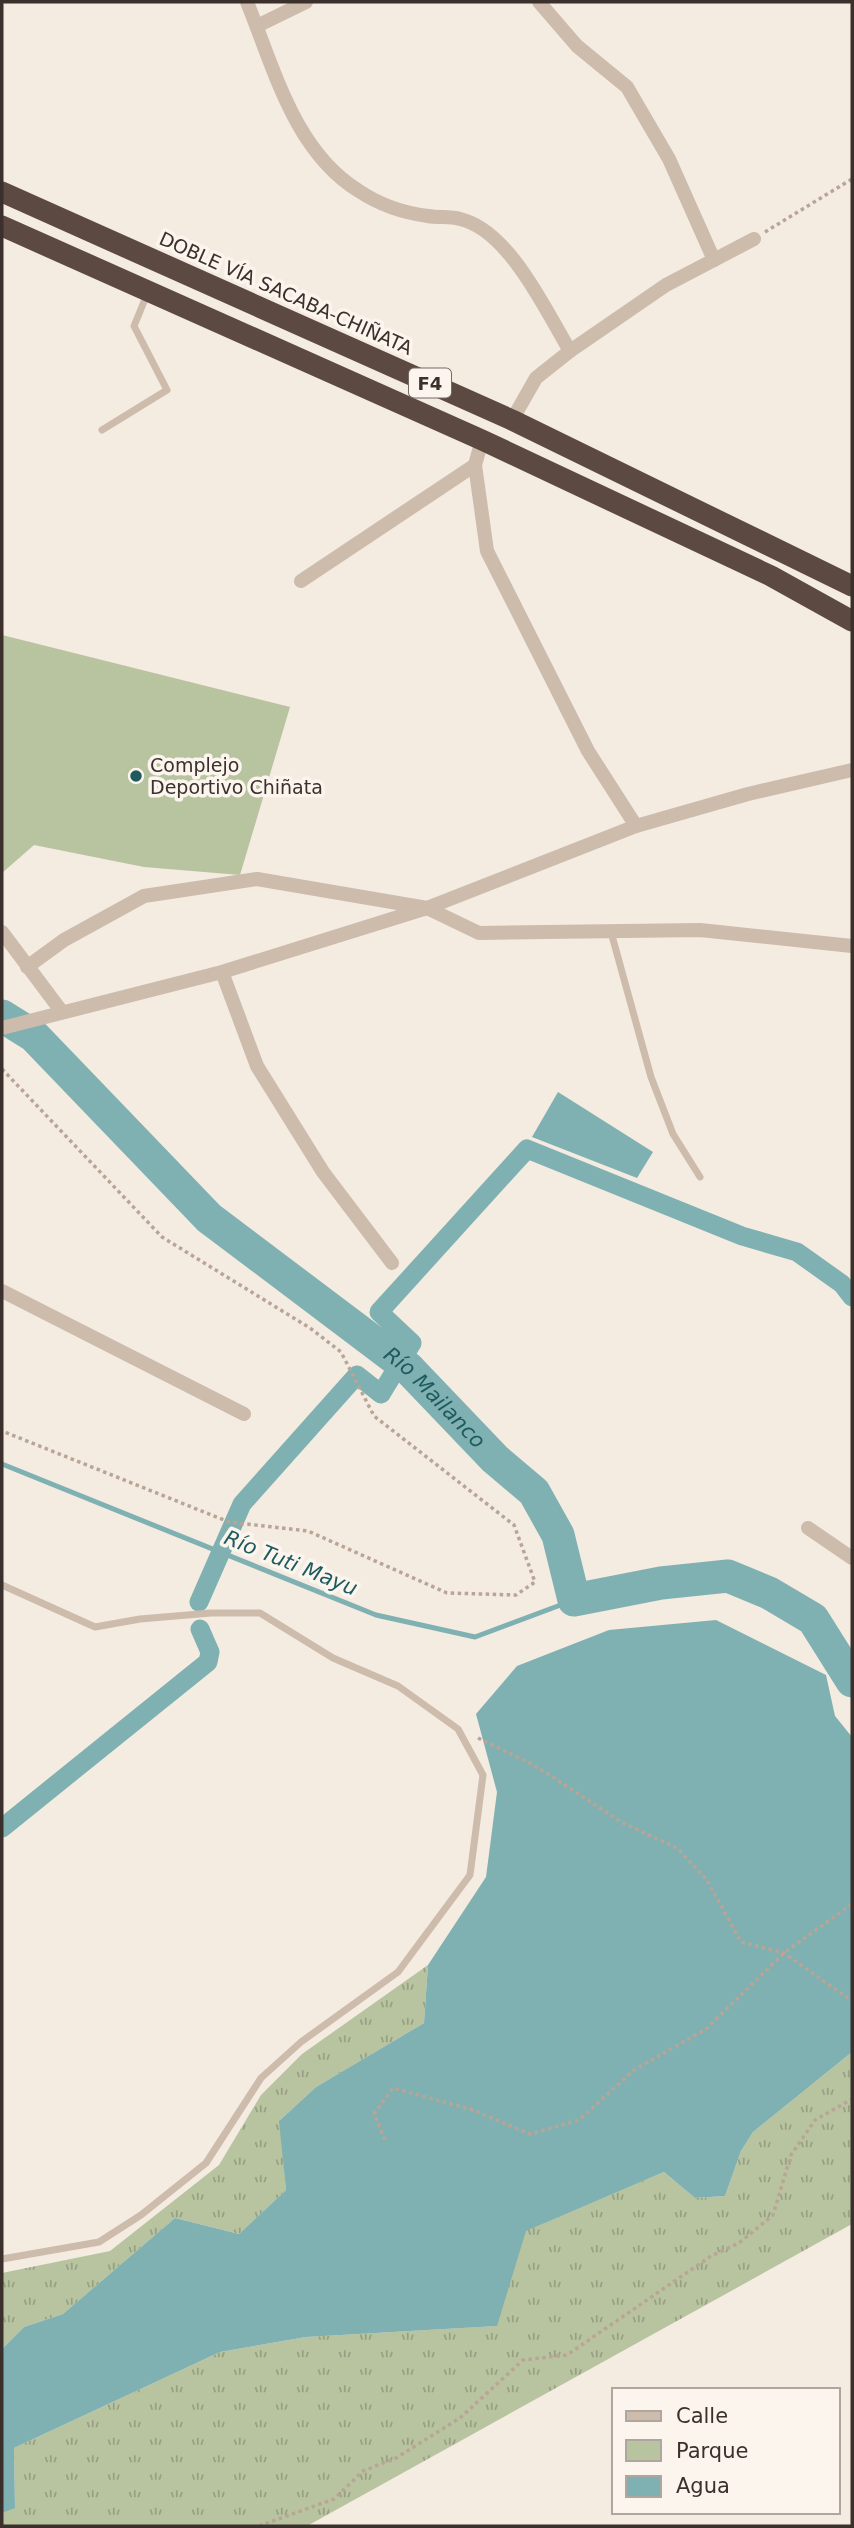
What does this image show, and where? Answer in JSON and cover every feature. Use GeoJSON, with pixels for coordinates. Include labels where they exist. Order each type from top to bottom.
{"type":"FeatureCollection","features":[{"type":"Feature","properties":{"kind":"highway","name":"DOBLE VÍA SACABA-CHIÑATA"},"geometry":{"type":"LineString","coordinates":[[2,192],[512,420],[852,586]]}},
{"type":"Feature","properties":{"kind":"highway","name":"F4"},"geometry":{"type":"LineString","coordinates":[[2,226],[482,440],[771,576],[852,621]]}},
{"type":"Feature","properties":{"kind":"street"},"geometry":{"type":"LineString","coordinates":[[247,2],[293,117],[317,153],[357,191],[398,211],[462,219],[490,234],[525,275],[570,351]]}},
{"type":"Feature","properties":{"kind":"street"},"geometry":{"type":"LineString","coordinates":[[257,26],[306,2]]}},
{"type":"Feature","properties":{"kind":"street"},"geometry":{"type":"LineString","coordinates":[[539,2],[577,47],[626,87],[669,159],[714,260]]}},
{"type":"Feature","properties":{"kind":"street"},"geometry":{"type":"LineString","coordinates":[[512,420],[536,378],[570,351],[666,285],[754,239]]}},
{"type":"Feature","properties":{"kind":"street"},"geometry":{"type":"LineString","coordinates":[[482,440],[475,465],[487,551],[588,751],[636,826]]}},
{"type":"Feature","properties":{"kind":"street"},"geometry":{"type":"LineString","coordinates":[[302,581],[475,465]]}},
{"type":"Feature","properties":{"kind":"street"},"geometry":{"type":"LineString","coordinates":[[2,1028],[222,972],[427,908],[636,826],[748,794],[852,770]]}},
{"type":"Feature","properties":{"kind":"street"},"geometry":{"type":"LineString","coordinates":[[27,967],[64,940],[144,896],[257,878],[427,908],[480,933],[700,930],[852,946]]}},
{"type":"Feature","properties":{"kind":"street"},"geometry":{"type":"LineString","coordinates":[[2,932],[62,1012]]}},
{"type":"Feature","properties":{"kind":"street"},"geometry":{"type":"LineString","coordinates":[[222,972],[257,1066],[323,1172],[391,1264]]}},
{"type":"Feature","properties":{"kind":"street"},"geometry":{"type":"LineString","coordinates":[[2,1291],[244,1414]]}},
{"type":"Feature","properties":{"kind":"street"},"geometry":{"type":"LineString","coordinates":[[808,1528],[852,1558]]}},
{"type":"Feature","properties":{"kind":"lane"},"geometry":{"type":"LineString","coordinates":[[102,430],[167,390],[134,326],[148,292]]}},
{"type":"Feature","properties":{"kind":"lane"},"geometry":{"type":"LineString","coordinates":[[611,931],[651,1077],[673,1134],[700,1177]]}},
{"type":"Feature","properties":{"kind":"lane"},"geometry":{"type":"LineString","coordinates":[[2,1586],[95,1627],[140,1619],[211,1613],[260,1614],[333,1658],[398,1686],[458,1729],[482,1775],[470,1875],[398,1972],[300,2042],[261,2078],[206,2163],[141,2215],[99,2242],[2,2259]]}},
{"type":"Feature","properties":{"kind":"path"},"geometry":{"type":"LineString","coordinates":[[754,239],[852,179]]}},
{"type":"Feature","properties":{"kind":"path"},"geometry":{"type":"LineString","coordinates":[[2,1069],[162,1237],[310,1328],[341,1352],[374,1416],[514,1525],[535,1582],[516,1594],[447,1592],[308,1531],[229,1522],[2,1431]]}},
{"type":"Feature","properties":{"kind":"path"},"geometry":{"type":"LineString","coordinates":[[458,1729],[534,1765],[623,1823],[677,1847],[707,1880],[741,1942],[784,1953],[852,2001]]}},
{"type":"Feature","properties":{"kind":"path"},"geometry":{"type":"LineString","coordinates":[[385,2140],[374,2114],[393,2088],[473,2109],[530,2134],[579,2120],[634,2070],[706,2029],[784,1953],[852,1904]]}},
{"type":"Feature","properties":{"kind":"path"},"geometry":{"type":"LineString","coordinates":[[259,2526],[334,2498],[363,2471],[396,2458],[460,2418],[523,2360],[567,2355],[710,2256],[739,2243],[773,2215],[792,2155],[815,2120],[852,2099]]}},
{"type":"Feature","properties":{"kind":"green space","name":"Complejo Deportivo Chiñata"},"geometry":{"type":"Polygon","coordinates":[[[2,635],[290,707],[240,875],[144,867],[34,845],[2,873],[2,635]]]}},
{"type":"Feature","properties":{"kind":"green space"},"geometry":{"type":"Polygon","coordinates":[[[428,1965],[424,2023],[316,2087],[280,2120],[286,2190],[239,2234],[175,2218],[63,2314],[24,2327],[2,2349],[2,2273],[110,2251],[219,2165],[261,2095],[302,2054],[428,1965]]]}},
{"type":"Feature","properties":{"kind":"green space"},"geometry":{"type":"Polygon","coordinates":[[[852,2052],[852,2224],[307,2526],[2,2526],[2,2513],[15,2507],[14,2448],[220,2352],[306,2337],[496,2326],[525,2231],[664,2172],[695,2198],[725,2196],[741,2151],[753,2132],[852,2052]]]}},
{"type":"Feature","properties":{"kind":"water"},"geometry":{"type":"Polygon","coordinates":[[[558,1092],[653,1152],[637,1178],[532,1137],[558,1092]]]}},
{"type":"Feature","properties":{"kind":"water"},"geometry":{"type":"Polygon","coordinates":[[[716,1620],[826,1675],[835,1716],[852,1737],[852,2052],[753,2132],[741,2151],[725,2196],[695,2198],[664,2172],[526,2231],[497,2326],[306,2337],[220,2352],[14,2448],[15,2508],[2,2513],[2,2349],[24,2327],[63,2314],[175,2218],[239,2234],[286,2190],[279,2121],[316,2087],[424,2023],[428,1965],[486,1877],[497,1792],[476,1714],[517,1666],[609,1630],[716,1620]]]}},
{"type":"Feature","properties":{"kind":"waterway","name":"Río Mailanco"},"geometry":{"type":"LineString","coordinates":[[2,1016],[34,1036],[209,1218],[408,1368],[495,1459],[534,1492],[558,1535],[574,1600],[661,1583],[728,1576],[769,1593],[813,1619],[852,1681]]}},
{"type":"Feature","properties":{"kind":"waterway"},"geometry":{"type":"LineString","coordinates":[[199,1602],[242,1504],[357,1375],[381,1394],[412,1343],[379,1312],[527,1149],[742,1236],[797,1252],[842,1284],[852,1297]]}},
{"type":"Feature","properties":{"kind":"waterway","name":"Río Tuti Mayu"},"geometry":{"type":"LineString","coordinates":[[2,1464],[376,1615],[475,1637],[574,1600]]}},
{"type":"Feature","properties":{"kind":"waterway"},"geometry":{"type":"LineString","coordinates":[[2,1828],[208,1662],[210,1652],[200,1629]]}},
{"type":"Feature","properties":{"kind":"place","name":"Complejo Deportivo Chiñata"},"geometry":{"type":"Point","coordinates":[136,776]}}]}
